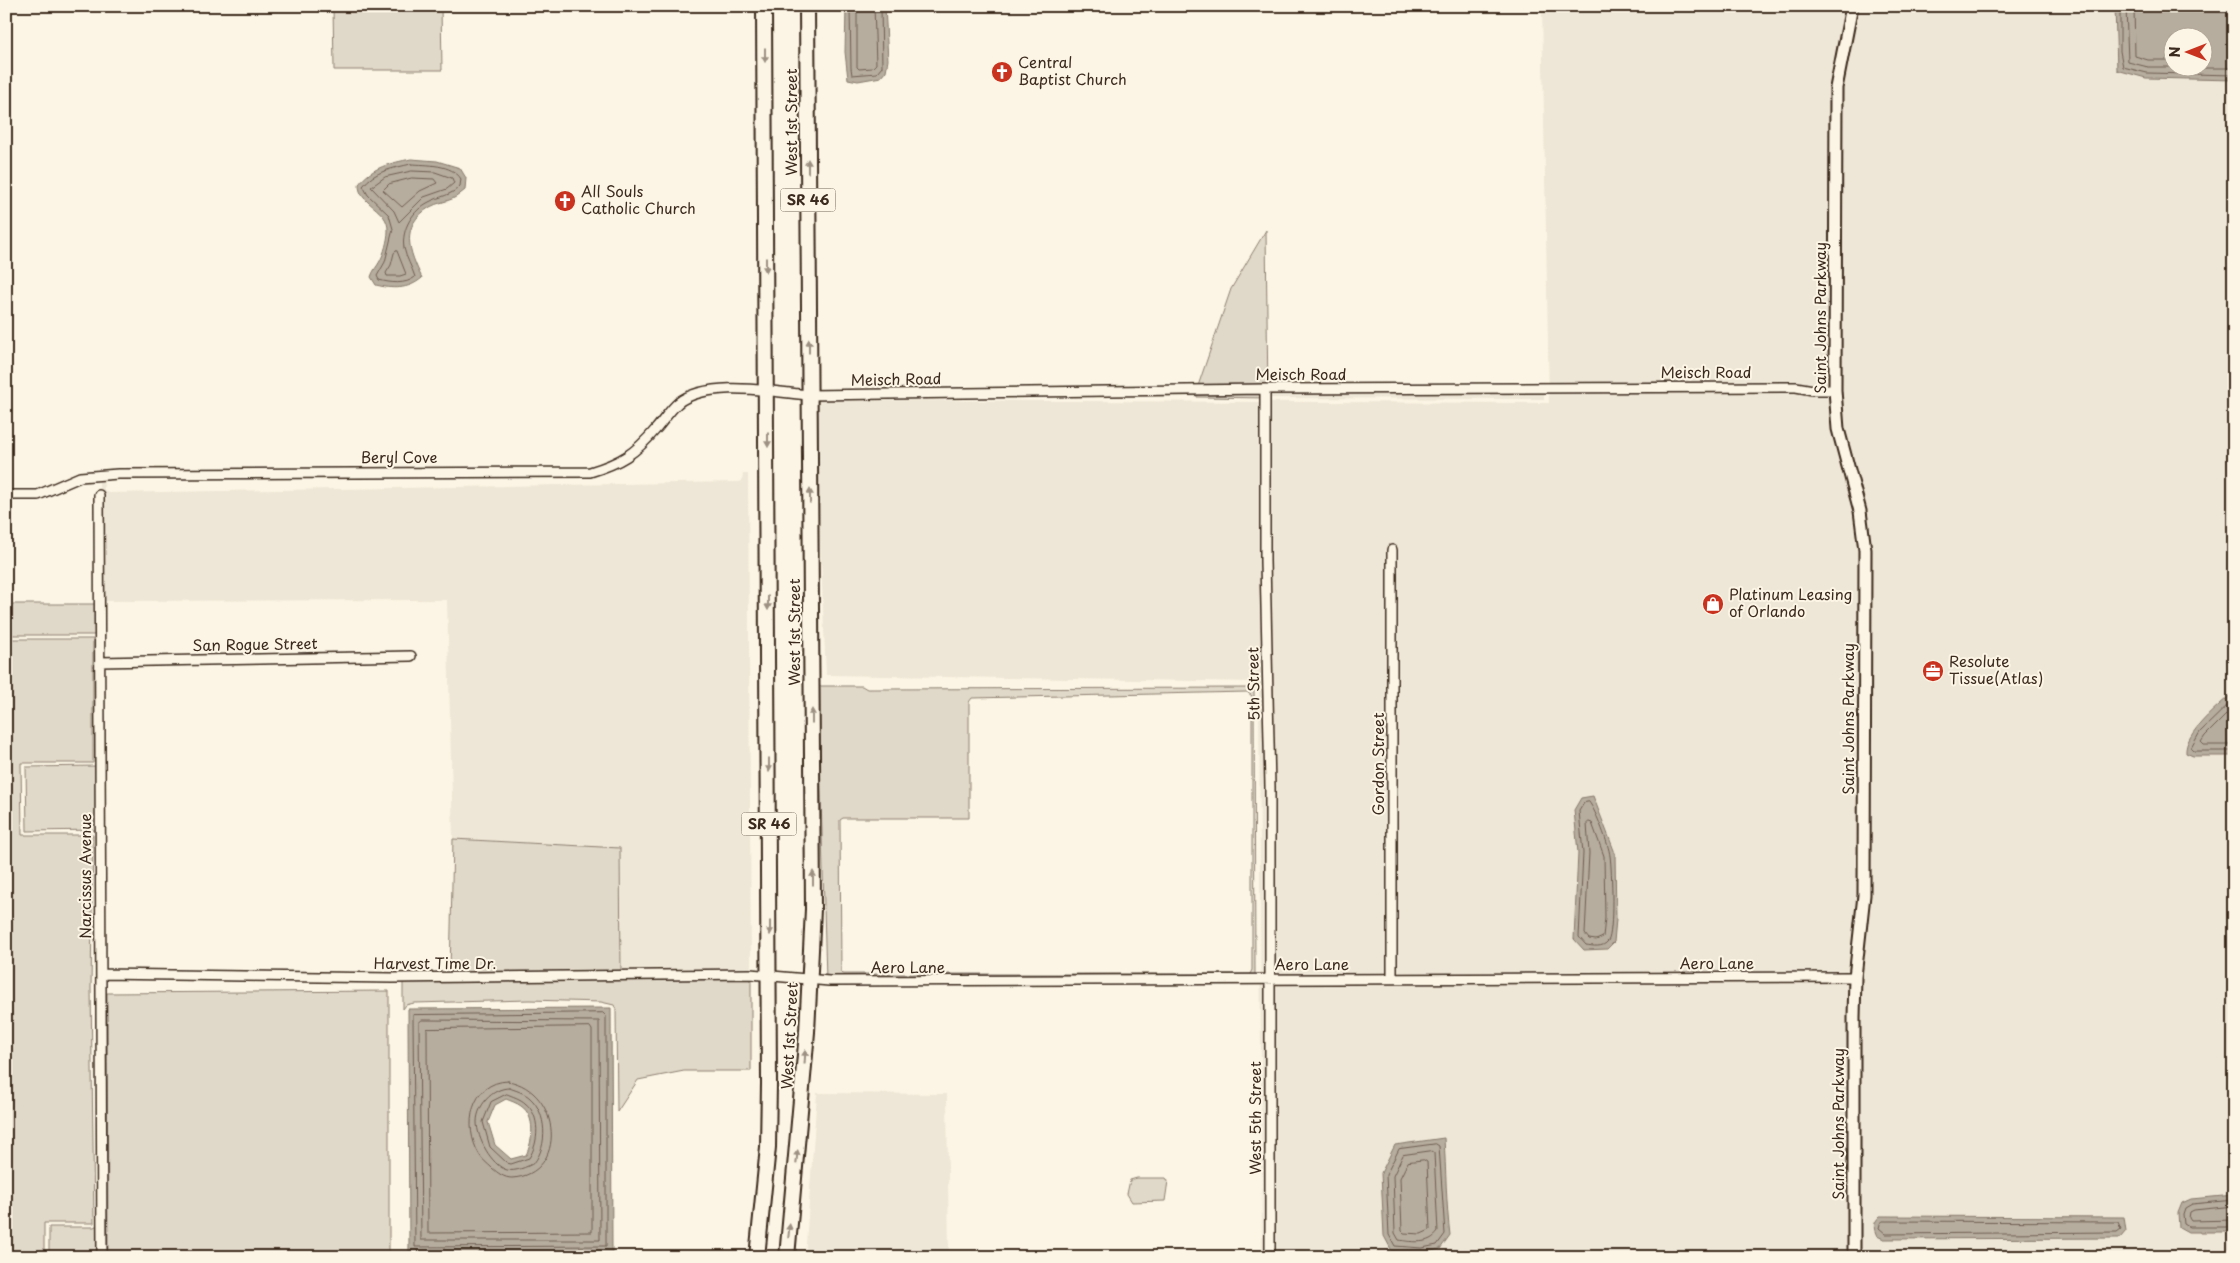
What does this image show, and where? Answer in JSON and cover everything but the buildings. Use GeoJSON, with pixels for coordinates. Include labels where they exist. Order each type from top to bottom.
{"type":"FeatureCollection","features":[{"type":"Feature","properties":{"kind":"main road","name":"West 1st Street"},"geometry":{"type":"LineString","coordinates":[[757,1257],[769,1123],[770,975],[764,6]]}},
{"type":"Feature","properties":{"kind":"main road","name":"West 1st Street"},"geometry":{"type":"LineString","coordinates":[[787,1257],[802,1106],[813,909],[807,6]]}},
{"type":"Feature","properties":{"kind":"street","name":"Saint Johns Parkway"},"geometry":{"type":"LineString","coordinates":[[1852,6],[1836,88],[1835,390],[1838,429],[1860,511],[1865,550],[1864,895],[1856,977],[1854,1257]]}},
{"type":"Feature","properties":{"kind":"street","name":"Meisch Road"},"geometry":{"type":"LineString","coordinates":[[767,391],[809,395],[1265,389],[1796,387],[1813,390],[1835,390]]}},
{"type":"Feature","properties":{"kind":"street","name":"5th Street"},"geometry":{"type":"LineString","coordinates":[[1265,389],[1265,551],[1270,787],[1269,979]]}},
{"type":"Feature","properties":{"kind":"street","name":"Beryl Cove"},"geometry":{"type":"LineString","coordinates":[[6,495],[38,495],[80,476],[118,474],[590,472],[615,465],[634,452],[679,403],[699,393],[712,390],[767,391]]}},
{"type":"Feature","properties":{"kind":"street","name":"Narcissus Avenue"},"geometry":{"type":"LineString","coordinates":[[99,496],[102,1257]]}},
{"type":"Feature","properties":{"kind":"street","name":"Gordon Street"},"geometry":{"type":"LineString","coordinates":[[1392,550],[1392,978]]}},
{"type":"Feature","properties":{"kind":"street","name":"San Rogue Street"},"geometry":{"type":"LineString","coordinates":[[100,662],[411,656]]}},
{"type":"Feature","properties":{"kind":"street","name":"Harvest Time Dr."},"geometry":{"type":"LineString","coordinates":[[100,974],[392,978],[770,975]]}},
{"type":"Feature","properties":{"kind":"street","name":"Aero Lane"},"geometry":{"type":"LineString","coordinates":[[770,975],[829,982],[1856,977]]}},
{"type":"Feature","properties":{"kind":"street","name":"West 5th Street"},"geometry":{"type":"LineString","coordinates":[[1269,979],[1270,1257]]}},
{"type":"Feature","properties":{"kind":"shaded area"},"geometry":{"type":"Polygon","coordinates":[[[333,6],[441,6],[442,70],[334,70],[333,6]]]}},
{"type":"Feature","properties":{"kind":"shaded area"},"geometry":{"type":"Polygon","coordinates":[[[1542,6],[2234,6],[2234,1257],[1262,1257],[1259,682],[826,675],[814,400],[1549,403],[1542,6]]]}},
{"type":"Feature","properties":{"kind":"shaded area"},"geometry":{"type":"Polygon","coordinates":[[[1266,230],[1268,398],[1197,397],[1197,389],[1231,289],[1266,230]]]}},
{"type":"Feature","properties":{"kind":"shaded area"},"geometry":{"type":"Polygon","coordinates":[[[1268,388],[1544,388],[1544,399],[1268,398],[1268,388]]]}},
{"type":"Feature","properties":{"kind":"shaded area"},"geometry":{"type":"Polygon","coordinates":[[[1197,389],[1197,397],[820,396],[1197,389]]]}},
{"type":"Feature","properties":{"kind":"shaded area"},"geometry":{"type":"Polygon","coordinates":[[[99,473],[103,473],[104,490],[108,493],[738,482],[742,481],[743,474],[748,474],[751,974],[621,974],[620,848],[453,839],[447,600],[99,601],[99,473]]]}},
{"type":"Feature","properties":{"kind":"shaded area"},"geometry":{"type":"Polygon","coordinates":[[[6,604],[96,604],[99,830],[27,831],[26,767],[96,766],[96,635],[6,635],[6,604]]]}},
{"type":"Feature","properties":{"kind":"shaded area"},"geometry":{"type":"Polygon","coordinates":[[[6,639],[93,639],[93,763],[21,763],[22,835],[93,835],[91,988],[94,1223],[44,1223],[44,1257],[6,1257],[6,639]]]}},
{"type":"Feature","properties":{"kind":"shaded area"},"geometry":{"type":"Polygon","coordinates":[[[818,686],[862,686],[867,689],[1254,688],[1255,977],[826,980],[818,686]],[[1247,692],[972,698],[969,702],[969,818],[843,818],[840,820],[841,973],[1250,974],[1252,970],[1252,696],[1247,692]]]}},
{"type":"Feature","properties":{"kind":"shaded area"},"geometry":{"type":"Polygon","coordinates":[[[453,839],[620,848],[621,973],[751,974],[751,1071],[684,1071],[638,1080],[617,1112],[616,1009],[614,1005],[601,1002],[529,1000],[414,1003],[406,1005],[403,1009],[403,974],[450,973],[453,839]]]}},
{"type":"Feature","properties":{"kind":"shaded area"},"geometry":{"type":"Polygon","coordinates":[[[96,976],[99,976],[100,1257],[49,1257],[49,1227],[94,1227],[99,1224],[96,976]]]}},
{"type":"Feature","properties":{"kind":"shaded area"},"geometry":{"type":"Polygon","coordinates":[[[389,991],[389,1257],[108,1257],[107,993],[389,991]]]}},
{"type":"Feature","properties":{"kind":"shaded area"},"geometry":{"type":"Polygon","coordinates":[[[817,1093],[947,1094],[949,1257],[805,1257],[817,1093]]]}},
{"type":"Feature","properties":{"kind":"shaded area"},"geometry":{"type":"Polygon","coordinates":[[[1137,1178],[1166,1178],[1168,1181],[1165,1201],[1132,1202],[1127,1194],[1130,1180],[1137,1178]]]}},
{"type":"Feature","properties":{"kind":"water"},"geometry":{"type":"Polygon","coordinates":[[[846,6],[885,6],[888,60],[886,71],[881,77],[858,81],[848,79],[845,52],[846,6]]]}},
{"type":"Feature","properties":{"kind":"water"},"geometry":{"type":"Polygon","coordinates":[[[2115,6],[2234,6],[2234,80],[2146,78],[2117,70],[2115,6]]]}},
{"type":"Feature","properties":{"kind":"water"},"geometry":{"type":"Polygon","coordinates":[[[411,159],[437,161],[460,168],[466,178],[465,190],[454,198],[430,207],[420,214],[414,222],[409,240],[413,258],[422,278],[411,285],[400,288],[376,285],[371,277],[387,242],[387,223],[384,217],[363,197],[359,184],[376,170],[389,164],[411,159]]]}},
{"type":"Feature","properties":{"kind":"water"},"geometry":{"type":"Polygon","coordinates":[[[2234,692],[2234,756],[2193,756],[2186,753],[2187,745],[2196,728],[2234,692]]]}},
{"type":"Feature","properties":{"kind":"water"},"geometry":{"type":"Polygon","coordinates":[[[1593,796],[1615,853],[1616,919],[1614,942],[1607,949],[1584,950],[1574,939],[1578,853],[1574,810],[1581,798],[1593,796]]]}},
{"type":"Feature","properties":{"kind":"water"},"geometry":{"type":"Polygon","coordinates":[[[611,1008],[612,1252],[409,1252],[408,1009],[611,1008]],[[506,1099],[495,1105],[488,1122],[495,1145],[511,1159],[526,1155],[532,1129],[526,1110],[506,1099]]]}},
{"type":"Feature","properties":{"kind":"water"},"geometry":{"type":"Polygon","coordinates":[[[1444,1138],[1450,1235],[1440,1249],[1422,1253],[1392,1251],[1384,1236],[1381,1173],[1395,1145],[1444,1138]]]}},
{"type":"Feature","properties":{"kind":"water"},"geometry":{"type":"Polygon","coordinates":[[[2234,1195],[2234,1232],[2188,1232],[2179,1227],[2178,1213],[2182,1203],[2191,1199],[2234,1195]]]}},
{"type":"Feature","properties":{"kind":"water"},"geometry":{"type":"Polygon","coordinates":[[[1880,1216],[2124,1217],[2126,1231],[2120,1238],[1884,1239],[1877,1236],[1874,1228],[1880,1216]]]}},
{"type":"Feature","properties":{"kind":"place","name":"Central Baptist Church"},"geometry":{"type":"Point","coordinates":[1002,72]}},
{"type":"Feature","properties":{"kind":"place","name":"All Souls Catholic Church"},"geometry":{"type":"Point","coordinates":[565,201]}},
{"type":"Feature","properties":{"kind":"place","name":"Platinum Leasing of Orlando"},"geometry":{"type":"Point","coordinates":[1713,604]}},
{"type":"Feature","properties":{"kind":"place","name":"Resolute Tissue(Atlas)"},"geometry":{"type":"Point","coordinates":[1933,671]}}]}
